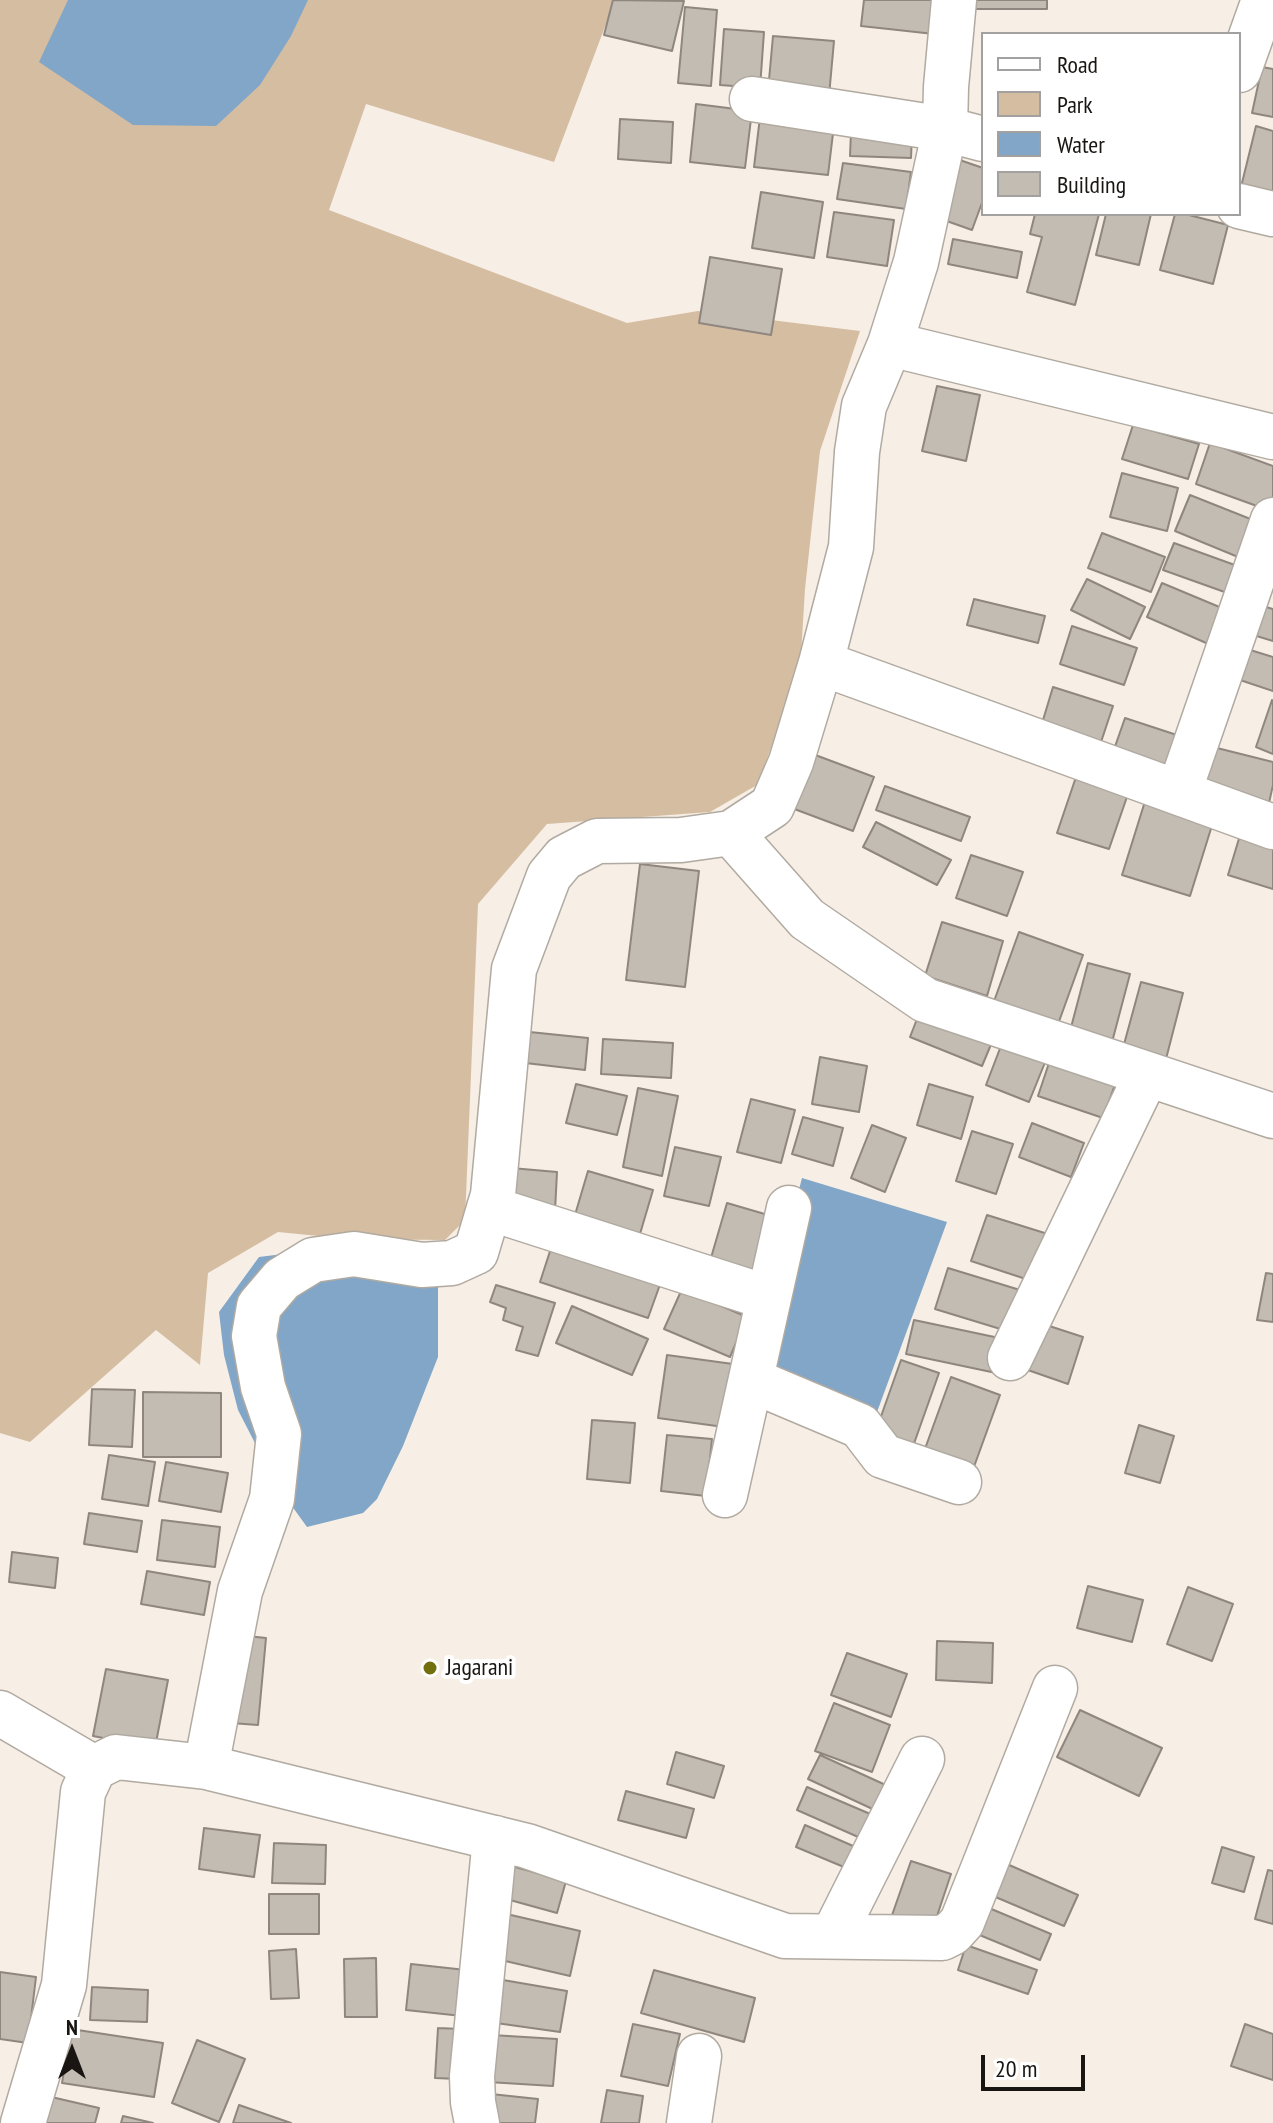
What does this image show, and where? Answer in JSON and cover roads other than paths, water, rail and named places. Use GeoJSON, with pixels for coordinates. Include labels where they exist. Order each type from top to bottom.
{"type":"FeatureCollection","features":[{"type":"Feature","properties":{"kind":"street"},"geometry":{"type":"LineString","coordinates":[[206,1767],[240,1591],[272,1499],[279,1434],[263,1387],[254,1336],[259,1306],[282,1279],[313,1260],[354,1254],[422,1265],[452,1263],[476,1252],[493,1195],[514,969],[549,876],[564,858],[597,841],[681,840],[731,833],[772,806],[791,762],[851,547],[857,452],[864,406],[890,344],[916,262],[964,134],[946,87],[954,0]]}},
{"type":"Feature","properties":{"kind":"street"},"geometry":{"type":"LineString","coordinates":[[1241,64],[1264,0]]}},
{"type":"Feature","properties":{"kind":"street"},"geometry":{"type":"LineString","coordinates":[[752,99],[964,134]]}},
{"type":"Feature","properties":{"kind":"street"},"geometry":{"type":"LineString","coordinates":[[1241,206],[1273,214]]}},
{"type":"Feature","properties":{"kind":"street"},"geometry":{"type":"LineString","coordinates":[[890,344],[1273,437]]}},
{"type":"Feature","properties":{"kind":"street"},"geometry":{"type":"LineString","coordinates":[[1179,792],[1273,520]]}},
{"type":"Feature","properties":{"kind":"street"},"geometry":{"type":"LineString","coordinates":[[821,663],[1273,827]]}},
{"type":"Feature","properties":{"kind":"street"},"geometry":{"type":"LineString","coordinates":[[731,833],[807,919],[925,1000],[1273,1116]]}},
{"type":"Feature","properties":{"kind":"street"},"geometry":{"type":"LineString","coordinates":[[1010,1358],[1147,1074]]}},
{"type":"Feature","properties":{"kind":"street"},"geometry":{"type":"LineString","coordinates":[[489,1208],[769,1298]]}},
{"type":"Feature","properties":{"kind":"street"},"geometry":{"type":"LineString","coordinates":[[725,1495],[789,1208]]}},
{"type":"Feature","properties":{"kind":"street"},"geometry":{"type":"LineString","coordinates":[[751,1380],[860,1426],[883,1456],[959,1482]]}},
{"type":"Feature","properties":{"kind":"street"},"geometry":{"type":"LineString","coordinates":[[23,2123],[64,1985],[83,1792],[94,1768],[116,1757],[206,1767],[527,1846],[785,1936],[942,1938],[962,1922],[1055,1688]]}},
{"type":"Feature","properties":{"kind":"street"},"geometry":{"type":"LineString","coordinates":[[0,1713],[94,1768]]}},
{"type":"Feature","properties":{"kind":"street"},"geometry":{"type":"LineString","coordinates":[[833,1936],[922,1759]]}},
{"type":"Feature","properties":{"kind":"street"},"geometry":{"type":"LineString","coordinates":[[477,2123],[472,2076],[495,1838]]}},
{"type":"Feature","properties":{"kind":"street"},"geometry":{"type":"LineString","coordinates":[[689,2123],[699,2056]]}},
{"type":"Feature","properties":{"kind":"water"},"geometry":{"type":"Polygon","coordinates":[[[68,0],[308,0],[291,36],[260,85],[216,126],[133,125],[39,62],[68,0]]]}},
{"type":"Feature","properties":{"kind":"water"},"geometry":{"type":"Polygon","coordinates":[[[802,1178],[947,1222],[877,1412],[782,1398],[765,1322],[802,1178]]]}},
{"type":"Feature","properties":{"kind":"water"},"geometry":{"type":"Polygon","coordinates":[[[323,1249],[412,1275],[438,1286],[438,1357],[403,1446],[377,1499],[363,1513],[307,1527],[276,1484],[238,1410],[224,1355],[219,1312],[259,1257],[323,1249]]]}},
{"type":"Feature","properties":{"kind":"place","name":"Jagarani"},"geometry":{"type":"Point","coordinates":[430,1668]}}]}
